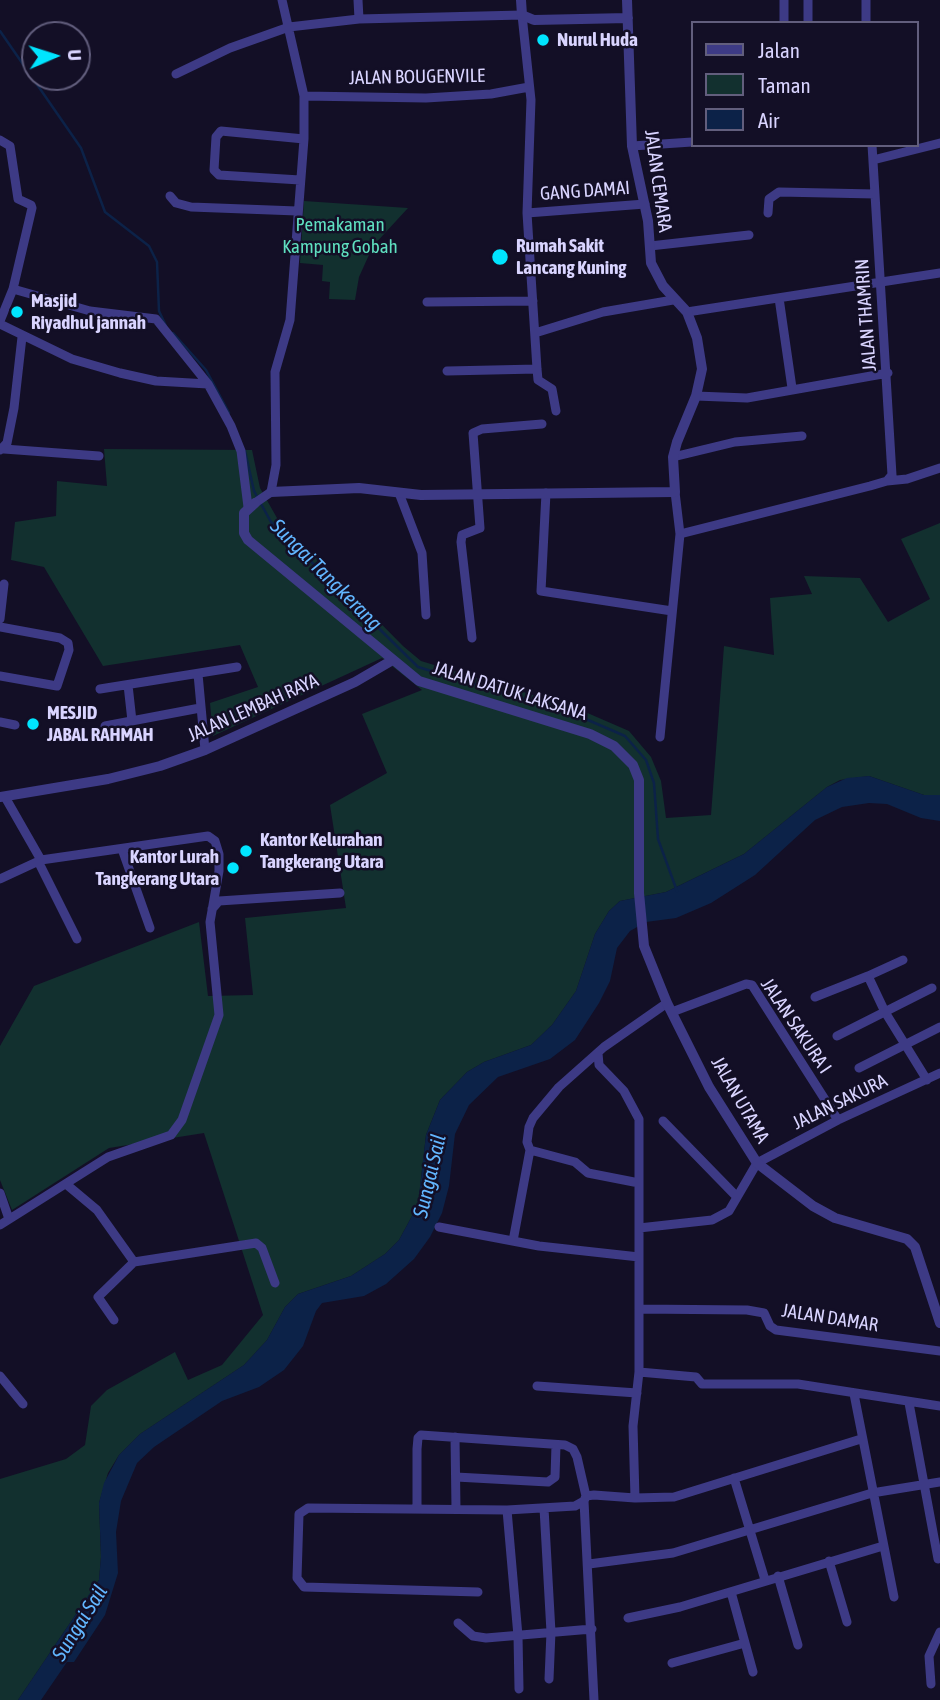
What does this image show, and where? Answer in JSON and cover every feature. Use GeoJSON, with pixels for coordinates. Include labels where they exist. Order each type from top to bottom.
{"type":"FeatureCollection","features":[{"type":"Feature","properties":{"kind":"street"},"geometry":{"type":"LineString","coordinates":[[270,493],[278,444],[275,372],[290,320],[304,139],[304,96],[282,0]]}},
{"type":"Feature","properties":{"kind":"street"},"geometry":{"type":"LineString","coordinates":[[358,0],[359,19]]}},
{"type":"Feature","properties":{"kind":"street"},"geometry":{"type":"LineString","coordinates":[[521,0],[529,87],[527,213],[537,369],[538,380],[552,389],[556,411]]}},
{"type":"Feature","properties":{"kind":"street","name":"JALAN CEMARA"},"geometry":{"type":"LineString","coordinates":[[627,0],[632,146],[645,204],[651,263],[655,274],[673,300],[687,312]]}},
{"type":"Feature","properties":{"kind":"street"},"geometry":{"type":"LineString","coordinates":[[783,0],[784,21]]}},
{"type":"Feature","properties":{"kind":"street"},"geometry":{"type":"LineString","coordinates":[[808,0],[808,21]]}},
{"type":"Feature","properties":{"kind":"street"},"geometry":{"type":"LineString","coordinates":[[866,0],[866,21]]}},
{"type":"Feature","properties":{"kind":"street"},"geometry":{"type":"LineString","coordinates":[[176,74],[230,48],[289,27],[359,19],[522,15],[534,20],[628,18]]}},
{"type":"Feature","properties":{"kind":"street","name":"JALAN BOUGENVILE"},"geometry":{"type":"LineString","coordinates":[[304,96],[426,98],[491,94],[529,87]]}},
{"type":"Feature","properties":{"kind":"street"},"geometry":{"type":"LineString","coordinates":[[300,180],[219,175],[215,170],[216,136],[221,131],[304,139]]}},
{"type":"Feature","properties":{"kind":"street"},"geometry":{"type":"LineString","coordinates":[[0,140],[10,146],[18,199],[32,206],[13,289],[4,300],[0,323],[22,337],[72,359],[156,381],[208,384]]}},
{"type":"Feature","properties":{"kind":"street"},"geometry":{"type":"LineString","coordinates":[[632,146],[692,142]]}},
{"type":"Feature","properties":{"kind":"street"},"geometry":{"type":"LineString","coordinates":[[873,160],[940,143]]}},
{"type":"Feature","properties":{"kind":"street","name":"JALAN THAMRIN"},"geometry":{"type":"LineString","coordinates":[[872,147],[888,373],[892,474],[887,481]]}},
{"type":"Feature","properties":{"kind":"street"},"geometry":{"type":"LineString","coordinates":[[768,213],[769,199],[779,191],[875,194]]}},
{"type":"Feature","properties":{"kind":"street"},"geometry":{"type":"LineString","coordinates":[[170,196],[176,203],[191,207],[298,211]]}},
{"type":"Feature","properties":{"kind":"street","name":"GANG DAMAI"},"geometry":{"type":"LineString","coordinates":[[527,213],[645,204]]}},
{"type":"Feature","properties":{"kind":"street"},"geometry":{"type":"LineString","coordinates":[[650,246],[749,235]]}},
{"type":"Feature","properties":{"kind":"street"},"geometry":{"type":"LineString","coordinates":[[660,737],[680,534],[673,457],[696,396],[702,369],[697,338],[687,312],[940,273]]}},
{"type":"Feature","properties":{"kind":"street"},"geometry":{"type":"LineString","coordinates":[[13,289],[90,311],[156,319],[208,384],[241,451],[251,505],[270,493],[359,488],[399,494],[675,492]]}},
{"type":"Feature","properties":{"kind":"street"},"geometry":{"type":"LineString","coordinates":[[779,298],[792,388]]}},
{"type":"Feature","properties":{"kind":"street"},"geometry":{"type":"LineString","coordinates":[[536,333],[603,312],[673,300]]}},
{"type":"Feature","properties":{"kind":"street"},"geometry":{"type":"LineString","coordinates":[[427,302],[533,301]]}},
{"type":"Feature","properties":{"kind":"street"},"geometry":{"type":"LineString","coordinates":[[22,337],[14,408],[2,449],[99,456]]}},
{"type":"Feature","properties":{"kind":"street"},"geometry":{"type":"LineString","coordinates":[[447,371],[537,369]]}},
{"type":"Feature","properties":{"kind":"street"},"geometry":{"type":"LineString","coordinates":[[696,396],[747,398],[888,373]]}},
{"type":"Feature","properties":{"kind":"street"},"geometry":{"type":"LineString","coordinates":[[471,638],[461,537],[480,528],[473,433],[475,430],[542,424]]}},
{"type":"Feature","properties":{"kind":"street"},"geometry":{"type":"LineString","coordinates":[[673,457],[735,442],[802,436]]}},
{"type":"Feature","properties":{"kind":"street"},"geometry":{"type":"LineString","coordinates":[[680,534],[887,481],[907,479],[940,468]]}},
{"type":"Feature","properties":{"kind":"street"},"geometry":{"type":"LineString","coordinates":[[546,493],[541,591],[671,611]]}},
{"type":"Feature","properties":{"kind":"street"},"geometry":{"type":"LineString","coordinates":[[399,494],[422,553],[426,615]]}},
{"type":"Feature","properties":{"kind":"street","name":"JALAN DATUK LAKSANA"},"geometry":{"type":"LineString","coordinates":[[251,505],[243,523],[248,540],[391,661],[419,681],[590,734],[624,755],[639,779],[641,929]]}},
{"type":"Feature","properties":{"kind":"street"},"geometry":{"type":"LineString","coordinates":[[0,619],[4,584]]}},
{"type":"Feature","properties":{"kind":"street"},"geometry":{"type":"LineString","coordinates":[[0,627],[60,638],[68,643],[69,650],[57,686],[0,676]]}},
{"type":"Feature","properties":{"kind":"street","name":"JALAN LEMBAH RAYA"},"geometry":{"type":"LineString","coordinates":[[2,797],[108,779],[205,750],[355,682],[391,661]]}},
{"type":"Feature","properties":{"kind":"street"},"geometry":{"type":"LineString","coordinates":[[100,689],[237,667]]}},
{"type":"Feature","properties":{"kind":"street"},"geometry":{"type":"LineString","coordinates":[[198,674],[205,750]]}},
{"type":"Feature","properties":{"kind":"street"},"geometry":{"type":"LineString","coordinates":[[128,685],[132,721]]}},
{"type":"Feature","properties":{"kind":"street"},"geometry":{"type":"LineString","coordinates":[[106,726],[200,708]]}},
{"type":"Feature","properties":{"kind":"street"},"geometry":{"type":"LineString","coordinates":[[0,722],[15,725]]}},
{"type":"Feature","properties":{"kind":"street"},"geometry":{"type":"LineString","coordinates":[[2,797],[39,861],[77,939]]}},
{"type":"Feature","properties":{"kind":"street"},"geometry":{"type":"LineString","coordinates":[[0,879],[39,861],[208,836],[215,841],[219,854],[210,932],[219,1015],[182,1120],[171,1135],[108,1157],[0,1225]]}},
{"type":"Feature","properties":{"kind":"street"},"geometry":{"type":"LineString","coordinates":[[121,849],[150,928]]}},
{"type":"Feature","properties":{"kind":"street"},"geometry":{"type":"LineString","coordinates":[[212,909],[219,901],[340,893]]}},
{"type":"Feature","properties":{"kind":"street","name":"JALAN UTAMA"},"geometry":{"type":"LineString","coordinates":[[641,929],[644,946],[670,1008],[709,1087],[757,1163],[813,1206],[835,1218],[907,1239],[915,1247],[921,1262],[940,1323]]}},
{"type":"Feature","properties":{"kind":"street"},"geometry":{"type":"LineString","coordinates":[[816,997],[903,960]]}},
{"type":"Feature","properties":{"kind":"street"},"geometry":{"type":"LineString","coordinates":[[868,976],[885,1012],[927,1080]]}},
{"type":"Feature","properties":{"kind":"street","name":"JALAN SAKURA I"},"geometry":{"type":"LineString","coordinates":[[670,1008],[746,984],[752,985],[838,1120]]}},
{"type":"Feature","properties":{"kind":"street"},"geometry":{"type":"LineString","coordinates":[[837,1036],[932,988]]}},
{"type":"Feature","properties":{"kind":"street"},"geometry":{"type":"LineString","coordinates":[[513,1241],[530,1150],[527,1142],[533,1118],[559,1087],[629,1027],[670,1008]]}},
{"type":"Feature","properties":{"kind":"street"},"geometry":{"type":"LineString","coordinates":[[859,1068],[940,1027]]}},
{"type":"Feature","properties":{"kind":"street"},"geometry":{"type":"LineString","coordinates":[[598,1053],[599,1065],[624,1091],[639,1119],[639,1372],[633,1426],[635,1498]]}},
{"type":"Feature","properties":{"kind":"street","name":"JALAN SAKURA"},"geometry":{"type":"LineString","coordinates":[[757,1163],[838,1120],[940,1073]]}},
{"type":"Feature","properties":{"kind":"street"},"geometry":{"type":"LineString","coordinates":[[663,1121],[736,1196]]}},
{"type":"Feature","properties":{"kind":"street"},"geometry":{"type":"LineString","coordinates":[[530,1150],[575,1161],[588,1173],[639,1182]]}},
{"type":"Feature","properties":{"kind":"street"},"geometry":{"type":"LineString","coordinates":[[639,1228],[712,1220],[729,1211],[757,1163]]}},
{"type":"Feature","properties":{"kind":"street"},"geometry":{"type":"LineString","coordinates":[[65,1184],[97,1210],[134,1262]]}},
{"type":"Feature","properties":{"kind":"street"},"geometry":{"type":"LineString","coordinates":[[0,1193],[9,1219]]}},
{"type":"Feature","properties":{"kind":"street"},"geometry":{"type":"LineString","coordinates":[[439,1227],[513,1241],[639,1257]]}},
{"type":"Feature","properties":{"kind":"street"},"geometry":{"type":"LineString","coordinates":[[114,1320],[98,1297],[134,1262],[256,1243],[262,1248],[275,1283]]}},
{"type":"Feature","properties":{"kind":"street","name":"JALAN DAMAR"},"geometry":{"type":"LineString","coordinates":[[639,1309],[747,1310],[764,1313],[770,1326],[776,1330],[940,1351]]}},
{"type":"Feature","properties":{"kind":"street"},"geometry":{"type":"LineString","coordinates":[[639,1372],[696,1377],[702,1384],[798,1384],[940,1406]]}},
{"type":"Feature","properties":{"kind":"street"},"geometry":{"type":"LineString","coordinates":[[0,1376],[23,1404]]}},
{"type":"Feature","properties":{"kind":"street"},"geometry":{"type":"LineString","coordinates":[[537,1385],[637,1393]]}},
{"type":"Feature","properties":{"kind":"street"},"geometry":{"type":"LineString","coordinates":[[854,1394],[894,1597]]}},
{"type":"Feature","properties":{"kind":"street"},"geometry":{"type":"LineString","coordinates":[[909,1403],[938,1559]]}},
{"type":"Feature","properties":{"kind":"street"},"geometry":{"type":"LineString","coordinates":[[417,1507],[418,1438],[427,1435],[456,1437],[556,1445],[573,1449],[585,1499],[594,1700]]}},
{"type":"Feature","properties":{"kind":"street"},"geometry":{"type":"LineString","coordinates":[[456,1437],[456,1509]]}},
{"type":"Feature","properties":{"kind":"street"},"geometry":{"type":"LineString","coordinates":[[478,1592],[317,1588],[299,1584],[299,1514],[303,1509],[417,1507],[507,1510],[575,1506],[585,1499],[674,1497],[861,1439]]}},
{"type":"Feature","properties":{"kind":"street"},"geometry":{"type":"LineString","coordinates":[[456,1477],[548,1482],[555,1477],[556,1445]]}},
{"type":"Feature","properties":{"kind":"street"},"geometry":{"type":"LineString","coordinates":[[734,1478],[765,1580]]}},
{"type":"Feature","properties":{"kind":"street"},"geometry":{"type":"LineString","coordinates":[[589,1564],[673,1553],[872,1493],[940,1482]]}},
{"type":"Feature","properties":{"kind":"street"},"geometry":{"type":"LineString","coordinates":[[544,1508],[551,1632],[549,1679]]}},
{"type":"Feature","properties":{"kind":"street"},"geometry":{"type":"LineString","coordinates":[[507,1510],[518,1636],[519,1689]]}},
{"type":"Feature","properties":{"kind":"street"},"geometry":{"type":"LineString","coordinates":[[628,1618],[731,1592],[884,1546]]}},
{"type":"Feature","properties":{"kind":"street"},"geometry":{"type":"LineString","coordinates":[[829,1562],[847,1622]]}},
{"type":"Feature","properties":{"kind":"street"},"geometry":{"type":"LineString","coordinates":[[778,1576],[797,1644]]}},
{"type":"Feature","properties":{"kind":"street"},"geometry":{"type":"LineString","coordinates":[[731,1592],[753,1672]]}},
{"type":"Feature","properties":{"kind":"street"},"geometry":{"type":"LineString","coordinates":[[458,1623],[476,1637],[592,1629]]}},
{"type":"Feature","properties":{"kind":"street"},"geometry":{"type":"LineString","coordinates":[[931,1684],[929,1656],[940,1632]]}},
{"type":"Feature","properties":{"kind":"street"},"geometry":{"type":"LineString","coordinates":[[672,1663],[745,1643]]}},
{"type":"Feature","properties":{"kind":"green space","name":"Pemakaman Kampung Gobah"},"geometry":{"type":"Polygon","coordinates":[[[304,201],[408,208],[373,246],[359,277],[355,300],[329,299],[330,282],[322,281],[323,265],[300,263],[304,201]]]}},
{"type":"Feature","properties":{"kind":"green space"},"geometry":{"type":"Polygon","coordinates":[[[104,449],[252,450],[260,488],[277,518],[403,646],[421,661],[576,708],[629,731],[651,757],[661,781],[666,818],[711,815],[724,646],[774,655],[770,598],[812,594],[804,576],[860,578],[888,622],[930,599],[901,539],[940,523],[940,795],[924,795],[869,776],[840,780],[827,787],[744,854],[666,892],[620,901],[609,911],[595,934],[576,991],[552,1025],[531,1045],[484,1062],[467,1072],[440,1100],[426,1135],[418,1205],[399,1240],[385,1254],[351,1276],[298,1294],[285,1307],[267,1340],[244,1365],[140,1434],[119,1455],[108,1473],[99,1503],[99,1580],[18,1700],[0,1700],[0,1479],[66,1459],[85,1445],[91,1406],[107,1390],[175,1352],[188,1380],[222,1365],[263,1315],[204,1133],[109,1148],[12,1210],[0,1180],[0,1046],[34,986],[199,922],[208,996],[253,995],[245,918],[346,908],[330,805],[387,773],[362,714],[422,690],[382,658],[213,736],[210,703],[258,687],[240,645],[103,666],[44,567],[11,560],[15,522],[56,516],[57,481],[107,486],[104,449]]]}},
{"type":"Feature","properties":{"kind":"water","name":"Sungai Sail"},"geometry":{"type":"Polygon","coordinates":[[[869,776],[924,795],[940,795],[940,821],[921,818],[887,804],[869,803],[842,807],[815,820],[755,875],[711,903],[676,918],[646,922],[630,931],[617,948],[610,981],[599,1003],[575,1040],[550,1059],[498,1077],[469,1105],[455,1134],[449,1186],[442,1213],[430,1237],[414,1259],[386,1284],[364,1296],[322,1303],[316,1311],[303,1346],[284,1370],[259,1387],[222,1401],[154,1447],[137,1463],[121,1501],[116,1532],[118,1573],[105,1615],[74,1662],[67,1662],[41,1700],[18,1700],[99,1580],[99,1503],[104,1483],[119,1455],[140,1434],[244,1365],[267,1340],[285,1307],[298,1294],[351,1276],[385,1254],[399,1240],[418,1205],[426,1135],[440,1100],[467,1072],[484,1062],[531,1045],[552,1025],[576,991],[595,934],[609,911],[620,901],[666,892],[744,854],[827,787],[847,778],[869,776]]]}},
{"type":"Feature","properties":{"kind":"waterway","name":"Sungai Tangkerang"},"geometry":{"type":"LineString","coordinates":[[0,31],[81,148],[105,212],[149,246],[157,262],[159,311],[166,326]]}},
{"type":"Feature","properties":{"kind":"waterway","name":"Sungai Tangkerang"},"geometry":{"type":"LineString","coordinates":[[173,333],[206,370],[229,413]]}},
{"type":"Feature","properties":{"kind":"waterway","name":"Sungai Tangkerang"},"geometry":{"type":"LineString","coordinates":[[245,451],[254,491],[271,522],[418,667],[574,714],[625,736],[646,760],[654,783],[658,839],[677,891]]}},
{"type":"Feature","properties":{"kind":"place","name":"Nurul Huda"},"geometry":{"type":"Point","coordinates":[543,40]}},
{"type":"Feature","properties":{"kind":"place","name":"Rumah Sakit Lancang Kuning"},"geometry":{"type":"Point","coordinates":[500,257]}},
{"type":"Feature","properties":{"kind":"place","name":"Masjid Riyadhul jannah"},"geometry":{"type":"Point","coordinates":[17,312]}},
{"type":"Feature","properties":{"kind":"place","name":"MESJID JABAL RAHMAH"},"geometry":{"type":"Point","coordinates":[33,724]}},
{"type":"Feature","properties":{"kind":"place","name":"Kantor Kelurahan Tangkerang Utara"},"geometry":{"type":"Point","coordinates":[246,851]}},
{"type":"Feature","properties":{"kind":"place","name":"Kantor Lurah Tangkerang Utara"},"geometry":{"type":"Point","coordinates":[233,868]}}]}
